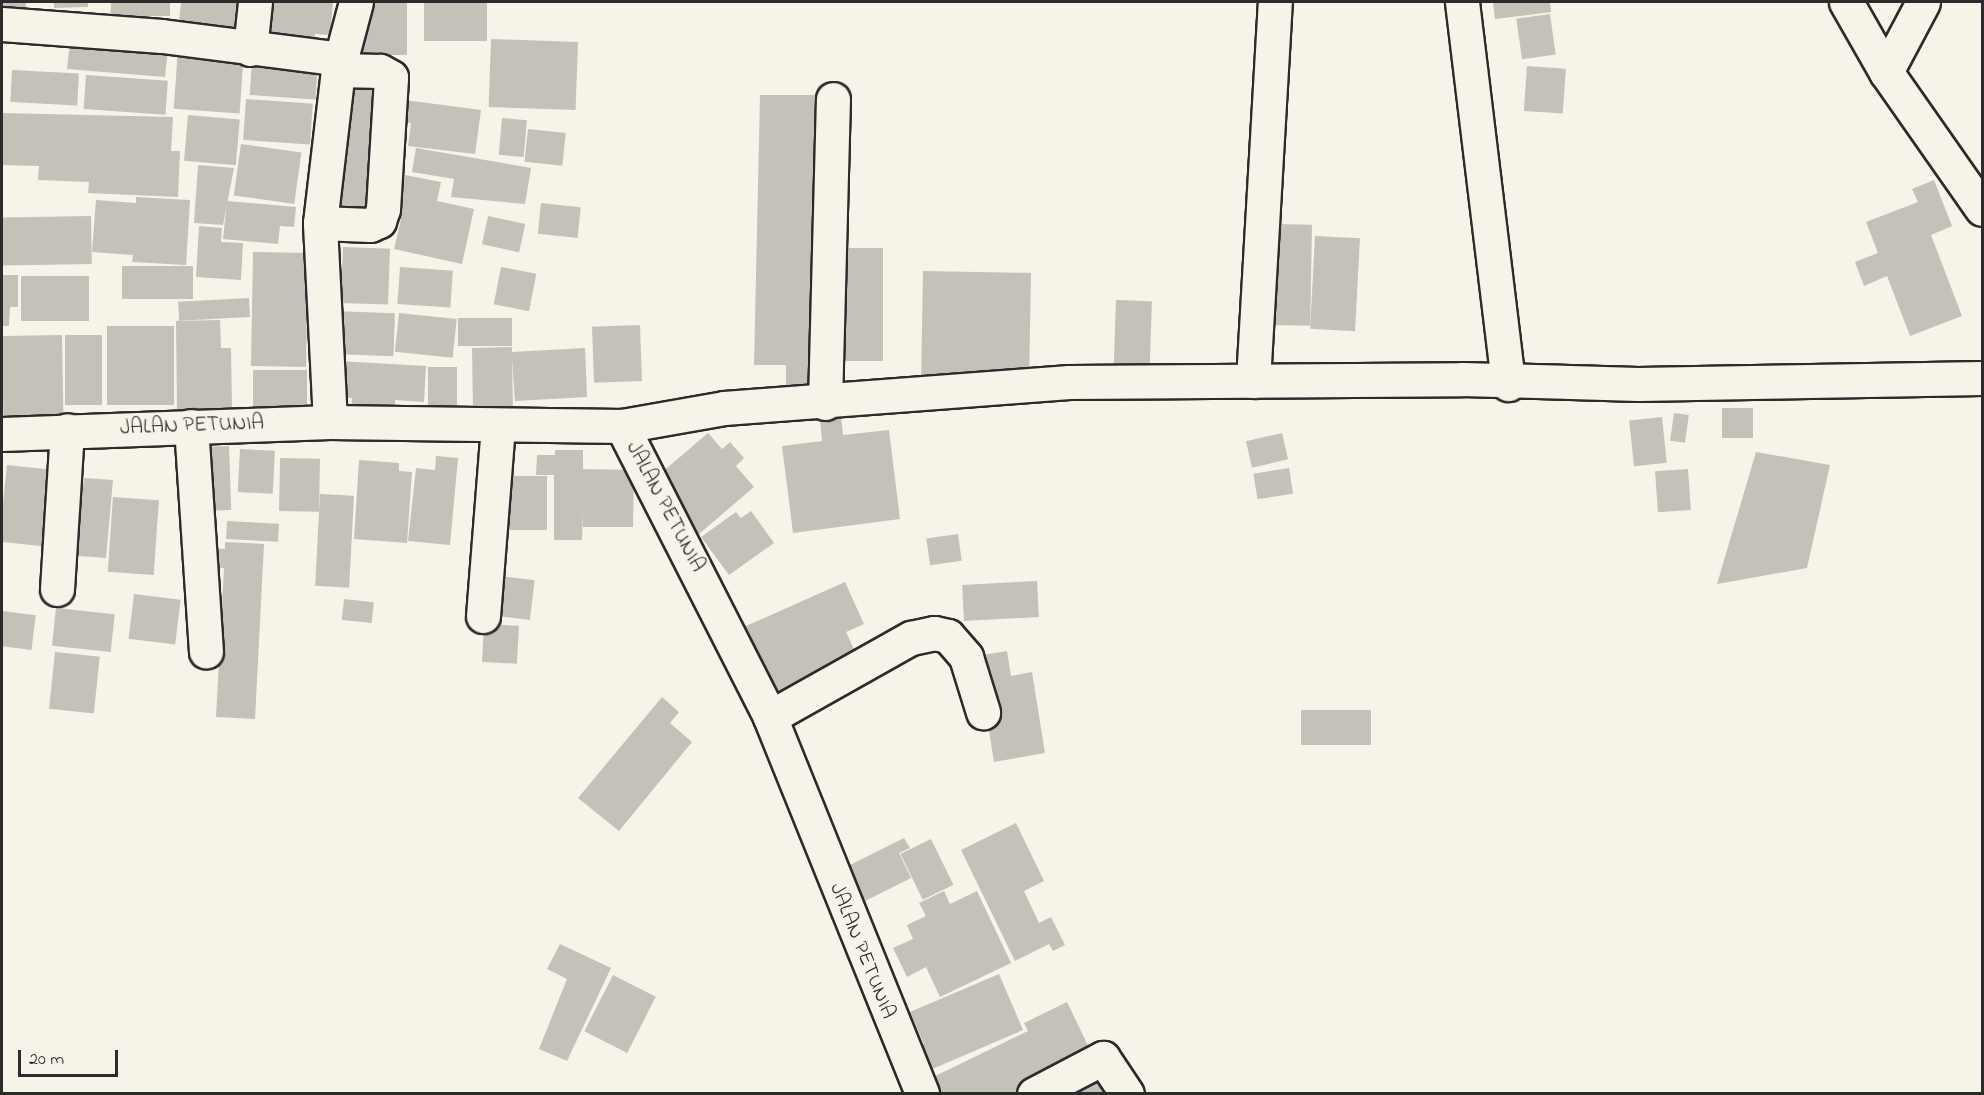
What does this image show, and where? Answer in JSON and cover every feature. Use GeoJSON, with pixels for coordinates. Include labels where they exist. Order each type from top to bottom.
{"type":"FeatureCollection","features":[{"type":"Feature","properties":{"kind":"street"},"geometry":{"type":"LineString","coordinates":[[250,49],[255,2]]}},
{"type":"Feature","properties":{"kind":"street"},"geometry":{"type":"LineString","coordinates":[[330,422],[320,223],[340,64],[356,2]]}},
{"type":"Feature","properties":{"kind":"street"},"geometry":{"type":"LineString","coordinates":[[1253,381],[1275,2]]}},
{"type":"Feature","properties":{"kind":"street"},"geometry":{"type":"LineString","coordinates":[[1462,2],[1508,384]]}},
{"type":"Feature","properties":{"kind":"street"},"geometry":{"type":"LineString","coordinates":[[1846,2],[1886,72],[1983,209]]}},
{"type":"Feature","properties":{"kind":"street"},"geometry":{"type":"LineString","coordinates":[[1886,72],[1923,2]]}},
{"type":"Feature","properties":{"kind":"street"},"geometry":{"type":"LineString","coordinates":[[2,24],[250,49],[380,71],[391,77],[383,209],[379,221],[370,225],[320,223]]}},
{"type":"Feature","properties":{"kind":"street"},"geometry":{"type":"LineString","coordinates":[[825,402],[833,99]]}},
{"type":"Feature","properties":{"kind":"street"},"geometry":{"type":"LineString","coordinates":[[622,426],[724,408],[1069,382],[1253,381],[1508,384],[1983,378]]}},
{"type":"Feature","properties":{"kind":"street","name":"JALAN PETUNIA"},"geometry":{"type":"LineString","coordinates":[[2,434],[330,422],[498,427],[622,426],[770,717],[922,1094]]}},
{"type":"Feature","properties":{"kind":"street"},"geometry":{"type":"LineString","coordinates":[[191,426],[206,652]]}},
{"type":"Feature","properties":{"kind":"street"},"geometry":{"type":"LineString","coordinates":[[483,616],[498,427]]}},
{"type":"Feature","properties":{"kind":"street"},"geometry":{"type":"LineString","coordinates":[[57,589],[67,430]]}},
{"type":"Feature","properties":{"kind":"street"},"geometry":{"type":"LineString","coordinates":[[770,717],[911,638],[934,633],[948,636],[966,657],[983,712]]}},
{"type":"Feature","properties":{"kind":"street"},"geometry":{"type":"LineString","coordinates":[[1034,1094],[1103,1058],[1126,1094]]}},
{"type":"Feature","properties":{"kind":"building"},"geometry":{"type":"Polygon","coordinates":[[[2,2],[26,2],[26,13],[2,13],[2,2]]]}},
{"type":"Feature","properties":{"kind":"building"},"geometry":{"type":"Polygon","coordinates":[[[54,2],[88,2],[88,7],[54,8],[54,2]]]}},
{"type":"Feature","properties":{"kind":"building"},"geometry":{"type":"Polygon","coordinates":[[[111,2],[170,2],[170,16],[151,16],[151,28],[110,27],[111,2]]]}},
{"type":"Feature","properties":{"kind":"building"},"geometry":{"type":"Polygon","coordinates":[[[181,2],[247,2],[244,38],[178,32],[181,2]]]}},
{"type":"Feature","properties":{"kind":"building"},"geometry":{"type":"Polygon","coordinates":[[[260,2],[333,2],[330,35],[315,34],[314,51],[257,47],[260,2]]]}},
{"type":"Feature","properties":{"kind":"building"},"geometry":{"type":"Polygon","coordinates":[[[360,2],[407,2],[407,55],[360,55],[360,2]]]}},
{"type":"Feature","properties":{"kind":"building"},"geometry":{"type":"Polygon","coordinates":[[[424,2],[487,2],[487,41],[424,41],[424,2]]]}},
{"type":"Feature","properties":{"kind":"building"},"geometry":{"type":"Polygon","coordinates":[[[1493,2],[1550,2],[1551,12],[1495,19],[1493,2]]]}},
{"type":"Feature","properties":{"kind":"building"},"geometry":{"type":"Polygon","coordinates":[[[1550,14],[1556,55],[1522,59],[1516,19],[1550,14]]]}},
{"type":"Feature","properties":{"kind":"building"},"geometry":{"type":"Polygon","coordinates":[[[169,39],[165,77],[67,69],[70,43],[169,39]]]}},
{"type":"Feature","properties":{"kind":"building"},"geometry":{"type":"Polygon","coordinates":[[[491,39],[578,42],[576,110],[489,107],[491,39]]]}},
{"type":"Feature","properties":{"kind":"building"},"geometry":{"type":"Polygon","coordinates":[[[178,48],[244,53],[240,113],[174,109],[178,48]]]}},
{"type":"Feature","properties":{"kind":"building"},"geometry":{"type":"Polygon","coordinates":[[[252,61],[318,66],[315,100],[250,95],[252,61]]]}},
{"type":"Feature","properties":{"kind":"building"},"geometry":{"type":"Polygon","coordinates":[[[1527,66],[1566,69],[1563,114],[1524,111],[1527,66]]]}},
{"type":"Feature","properties":{"kind":"building"},"geometry":{"type":"Polygon","coordinates":[[[12,70],[79,74],[77,105],[10,102],[12,70]]]}},
{"type":"Feature","properties":{"kind":"building"},"geometry":{"type":"Polygon","coordinates":[[[86,75],[168,81],[165,115],[84,109],[86,75]]]}},
{"type":"Feature","properties":{"kind":"building"},"geometry":{"type":"Polygon","coordinates":[[[339,78],[390,82],[381,215],[330,212],[339,78]]]}},
{"type":"Feature","properties":{"kind":"building"},"geometry":{"type":"Polygon","coordinates":[[[760,95],[815,95],[808,388],[786,388],[786,365],[754,365],[760,95]]]}},
{"type":"Feature","properties":{"kind":"building"},"geometry":{"type":"Polygon","coordinates":[[[246,99],[313,104],[310,145],[243,140],[246,99]]]}},
{"type":"Feature","properties":{"kind":"building"},"geometry":{"type":"Polygon","coordinates":[[[397,99],[481,110],[475,154],[408,146],[411,123],[395,121],[397,99]]]}},
{"type":"Feature","properties":{"kind":"building"},"geometry":{"type":"Polygon","coordinates":[[[2,113],[173,117],[171,151],[180,151],[178,197],[88,193],[89,182],[38,180],[39,166],[2,165],[2,113]]]}},
{"type":"Feature","properties":{"kind":"building"},"geometry":{"type":"Polygon","coordinates":[[[188,115],[240,120],[236,165],[184,161],[188,115]]]}},
{"type":"Feature","properties":{"kind":"building"},"geometry":{"type":"Polygon","coordinates":[[[502,118],[527,120],[524,157],[499,155],[502,118]]]}},
{"type":"Feature","properties":{"kind":"building"},"geometry":{"type":"Polygon","coordinates":[[[528,129],[566,133],[562,166],[525,162],[528,129]]]}},
{"type":"Feature","properties":{"kind":"building"},"geometry":{"type":"Polygon","coordinates":[[[241,144],[301,152],[294,204],[234,195],[241,144]]]}},
{"type":"Feature","properties":{"kind":"building"},"geometry":{"type":"Polygon","coordinates":[[[416,148],[531,168],[525,204],[451,197],[454,179],[412,172],[416,148]]]}},
{"type":"Feature","properties":{"kind":"building"},"geometry":{"type":"Polygon","coordinates":[[[198,165],[234,168],[223,225],[194,223],[198,165]]]}},
{"type":"Feature","properties":{"kind":"building"},"geometry":{"type":"Polygon","coordinates":[[[395,173],[441,182],[437,201],[474,209],[462,264],[394,249],[401,219],[386,216],[395,173]]]}},
{"type":"Feature","properties":{"kind":"building"},"geometry":{"type":"Polygon","coordinates":[[[1934,180],[1952,226],[1931,235],[1962,316],[1910,336],[1887,276],[1864,286],[1855,262],[1878,253],[1866,222],[1918,202],[1912,189],[1934,180]]]}},
{"type":"Feature","properties":{"kind":"building"},"geometry":{"type":"Polygon","coordinates":[[[136,197],[190,200],[186,265],[132,262],[133,255],[92,252],[96,200],[136,203],[136,197]]]}},
{"type":"Feature","properties":{"kind":"building"},"geometry":{"type":"Polygon","coordinates":[[[227,201],[296,207],[294,227],[280,226],[278,244],[223,239],[227,201]]]}},
{"type":"Feature","properties":{"kind":"building"},"geometry":{"type":"Polygon","coordinates":[[[541,203],[581,207],[578,238],[538,234],[541,203]]]}},
{"type":"Feature","properties":{"kind":"building"},"geometry":{"type":"Polygon","coordinates":[[[91,216],[92,264],[3,266],[2,218],[91,216]]]}},
{"type":"Feature","properties":{"kind":"building"},"geometry":{"type":"Polygon","coordinates":[[[488,216],[525,224],[519,252],[482,244],[488,216]]]}},
{"type":"Feature","properties":{"kind":"building"},"geometry":{"type":"Polygon","coordinates":[[[1272,224],[1312,225],[1310,326],[1270,325],[1272,224]]]}},
{"type":"Feature","properties":{"kind":"building"},"geometry":{"type":"Polygon","coordinates":[[[199,226],[222,228],[221,242],[243,243],[241,280],[196,277],[199,226]]]}},
{"type":"Feature","properties":{"kind":"building"},"geometry":{"type":"Polygon","coordinates":[[[1315,236],[1360,238],[1355,331],[1310,329],[1315,236]]]}},
{"type":"Feature","properties":{"kind":"building"},"geometry":{"type":"Polygon","coordinates":[[[343,247],[390,249],[388,305],[341,303],[343,247]]]}},
{"type":"Feature","properties":{"kind":"building"},"geometry":{"type":"Polygon","coordinates":[[[839,248],[883,248],[883,361],[839,361],[839,248]]]}},
{"type":"Feature","properties":{"kind":"building"},"geometry":{"type":"Polygon","coordinates":[[[253,252],[308,253],[306,367],[251,366],[253,252]]]}},
{"type":"Feature","properties":{"kind":"building"},"geometry":{"type":"Polygon","coordinates":[[[122,266],[193,266],[193,299],[122,299],[122,266]]]}},
{"type":"Feature","properties":{"kind":"building"},"geometry":{"type":"Polygon","coordinates":[[[400,267],[453,271],[450,308],[397,304],[400,267]]]}},
{"type":"Feature","properties":{"kind":"building"},"geometry":{"type":"Polygon","coordinates":[[[501,267],[536,274],[529,311],[494,304],[501,267]]]}},
{"type":"Feature","properties":{"kind":"building"},"geometry":{"type":"Polygon","coordinates":[[[923,271],[1031,273],[1029,377],[921,375],[923,271]]]}},
{"type":"Feature","properties":{"kind":"building"},"geometry":{"type":"Polygon","coordinates":[[[2,275],[18,275],[18,307],[10,307],[9,326],[2,326],[2,275]]]}},
{"type":"Feature","properties":{"kind":"building"},"geometry":{"type":"Polygon","coordinates":[[[21,276],[89,276],[89,321],[21,321],[21,276]]]}},
{"type":"Feature","properties":{"kind":"building"},"geometry":{"type":"Polygon","coordinates":[[[249,298],[250,317],[179,321],[178,302],[249,298]]]}},
{"type":"Feature","properties":{"kind":"building"},"geometry":{"type":"Polygon","coordinates":[[[1116,300],[1152,301],[1150,365],[1114,364],[1116,300]]]}},
{"type":"Feature","properties":{"kind":"building"},"geometry":{"type":"Polygon","coordinates":[[[333,311],[395,313],[393,356],[331,354],[333,311]]]}},
{"type":"Feature","properties":{"kind":"building"},"geometry":{"type":"Polygon","coordinates":[[[399,313],[457,319],[453,358],[395,352],[399,313]]]}},
{"type":"Feature","properties":{"kind":"building"},"geometry":{"type":"Polygon","coordinates":[[[458,318],[512,318],[512,346],[458,346],[458,318]]]}},
{"type":"Feature","properties":{"kind":"building"},"geometry":{"type":"Polygon","coordinates":[[[220,320],[221,348],[231,348],[232,408],[177,409],[176,321],[220,320]]]}},
{"type":"Feature","properties":{"kind":"building"},"geometry":{"type":"Polygon","coordinates":[[[640,325],[642,381],[594,383],[592,327],[640,325]]]}},
{"type":"Feature","properties":{"kind":"building"},"geometry":{"type":"Polygon","coordinates":[[[107,326],[174,326],[174,405],[107,405],[107,326]]]}},
{"type":"Feature","properties":{"kind":"building"},"geometry":{"type":"Polygon","coordinates":[[[62,335],[63,417],[3,418],[2,336],[62,335]]]}},
{"type":"Feature","properties":{"kind":"building"},"geometry":{"type":"Polygon","coordinates":[[[65,335],[102,335],[102,405],[65,405],[65,335]]]}},
{"type":"Feature","properties":{"kind":"building"},"geometry":{"type":"Polygon","coordinates":[[[512,347],[512,352],[585,348],[587,397],[515,401],[512,359],[513,411],[473,411],[472,348],[512,347]]]}},
{"type":"Feature","properties":{"kind":"building"},"geometry":{"type":"Polygon","coordinates":[[[337,361],[426,366],[424,402],[395,400],[395,415],[351,413],[352,398],[335,397],[337,361]]]}},
{"type":"Feature","properties":{"kind":"building"},"geometry":{"type":"Polygon","coordinates":[[[428,367],[457,367],[457,409],[428,409],[428,367]]]}},
{"type":"Feature","properties":{"kind":"building"},"geometry":{"type":"Polygon","coordinates":[[[253,370],[307,370],[307,411],[253,411],[253,370]]]}},
{"type":"Feature","properties":{"kind":"building"},"geometry":{"type":"Polygon","coordinates":[[[1722,408],[1753,408],[1753,438],[1722,438],[1722,408]]]}},
{"type":"Feature","properties":{"kind":"building"},"geometry":{"type":"Polygon","coordinates":[[[1674,413],[1689,415],[1685,443],[1670,441],[1674,413]]]}},
{"type":"Feature","properties":{"kind":"building"},"geometry":{"type":"Polygon","coordinates":[[[841,416],[843,435],[889,430],[900,519],[793,533],[782,446],[822,441],[820,419],[841,416]]]}},
{"type":"Feature","properties":{"kind":"building"},"geometry":{"type":"Polygon","coordinates":[[[1662,417],[1667,463],[1634,466],[1629,420],[1662,417]]]}},
{"type":"Feature","properties":{"kind":"building"},"geometry":{"type":"Polygon","coordinates":[[[708,433],[722,449],[730,442],[744,458],[736,466],[754,487],[699,534],[653,480],[708,433]]]}},
{"type":"Feature","properties":{"kind":"building"},"geometry":{"type":"Polygon","coordinates":[[[1282,433],[1288,459],[1252,468],[1246,441],[1282,433]]]}},
{"type":"Feature","properties":{"kind":"building"},"geometry":{"type":"Polygon","coordinates":[[[229,446],[231,510],[197,511],[195,447],[229,446]]]}},
{"type":"Feature","properties":{"kind":"building"},"geometry":{"type":"Polygon","coordinates":[[[240,449],[275,451],[273,494],[238,492],[240,449]]]}},
{"type":"Feature","properties":{"kind":"building"},"geometry":{"type":"Polygon","coordinates":[[[555,450],[583,450],[583,469],[634,470],[633,527],[583,527],[583,511],[582,540],[554,540],[554,475],[536,475],[537,455],[555,455],[555,450]]]}},
{"type":"Feature","properties":{"kind":"building"},"geometry":{"type":"Polygon","coordinates":[[[1756,452],[1830,465],[1807,568],[1717,584],[1756,452]]]}},
{"type":"Feature","properties":{"kind":"building"},"geometry":{"type":"Polygon","coordinates":[[[436,456],[458,458],[450,545],[408,541],[416,468],[435,470],[436,456]]]}},
{"type":"Feature","properties":{"kind":"building"},"geometry":{"type":"Polygon","coordinates":[[[280,458],[320,459],[319,512],[279,511],[280,458]]]}},
{"type":"Feature","properties":{"kind":"building"},"geometry":{"type":"Polygon","coordinates":[[[359,460],[399,463],[399,471],[412,472],[407,543],[354,539],[359,460]]]}},
{"type":"Feature","properties":{"kind":"building"},"geometry":{"type":"Polygon","coordinates":[[[7,465],[54,470],[46,546],[2,542],[2,513],[7,465]]]}},
{"type":"Feature","properties":{"kind":"building"},"geometry":{"type":"Polygon","coordinates":[[[1289,468],[1293,494],[1258,499],[1253,474],[1289,468]]]}},
{"type":"Feature","properties":{"kind":"building"},"geometry":{"type":"Polygon","coordinates":[[[1688,469],[1691,510],[1658,512],[1655,471],[1688,469]]]}},
{"type":"Feature","properties":{"kind":"building"},"geometry":{"type":"Polygon","coordinates":[[[505,476],[547,476],[547,530],[505,530],[505,476]]]}},
{"type":"Feature","properties":{"kind":"building"},"geometry":{"type":"Polygon","coordinates":[[[84,478],[113,480],[106,558],[66,555],[71,488],[83,488],[84,478]]]}},
{"type":"Feature","properties":{"kind":"building"},"geometry":{"type":"Polygon","coordinates":[[[320,494],[354,496],[349,588],[315,586],[320,494]]]}},
{"type":"Feature","properties":{"kind":"building"},"geometry":{"type":"Polygon","coordinates":[[[113,497],[159,500],[154,575],[108,572],[113,497]]]}},
{"type":"Feature","properties":{"kind":"building"},"geometry":{"type":"Polygon","coordinates":[[[751,511],[774,543],[729,575],[701,537],[736,512],[741,518],[751,511]]]}},
{"type":"Feature","properties":{"kind":"building"},"geometry":{"type":"Polygon","coordinates":[[[227,521],[279,524],[278,542],[226,539],[227,521]]]}},
{"type":"Feature","properties":{"kind":"building"},"geometry":{"type":"Polygon","coordinates":[[[958,534],[962,561],[930,565],[926,538],[958,534]]]}},
{"type":"Feature","properties":{"kind":"building"},"geometry":{"type":"Polygon","coordinates":[[[225,542],[264,544],[255,719],[216,717],[224,568],[206,567],[208,548],[225,549],[225,542]]]}},
{"type":"Feature","properties":{"kind":"building"},"geometry":{"type":"Polygon","coordinates":[[[492,575],[535,580],[530,620],[487,615],[492,575]]]}},
{"type":"Feature","properties":{"kind":"building"},"geometry":{"type":"Polygon","coordinates":[[[1037,581],[1039,617],[964,621],[962,585],[1037,581]]]}},
{"type":"Feature","properties":{"kind":"building"},"geometry":{"type":"Polygon","coordinates":[[[845,582],[864,624],[846,632],[861,664],[770,705],[737,630],[845,582]]]}},
{"type":"Feature","properties":{"kind":"building"},"geometry":{"type":"Polygon","coordinates":[[[134,594],[181,600],[175,644],[129,639],[134,594]]]}},
{"type":"Feature","properties":{"kind":"building"},"geometry":{"type":"Polygon","coordinates":[[[344,599],[374,602],[372,623],[342,620],[344,599]]]}},
{"type":"Feature","properties":{"kind":"building"},"geometry":{"type":"Polygon","coordinates":[[[56,608],[115,614],[111,652],[52,646],[56,608]]]}},
{"type":"Feature","properties":{"kind":"building"},"geometry":{"type":"Polygon","coordinates":[[[2,611],[36,615],[31,650],[2,646],[2,611]]]}},
{"type":"Feature","properties":{"kind":"building"},"geometry":{"type":"Polygon","coordinates":[[[484,624],[519,626],[517,664],[482,662],[484,624]]]}},
{"type":"Feature","properties":{"kind":"building"},"geometry":{"type":"Polygon","coordinates":[[[1007,651],[1011,676],[1032,672],[1045,753],[994,762],[977,656],[1007,651]]]}},
{"type":"Feature","properties":{"kind":"building"},"geometry":{"type":"Polygon","coordinates":[[[55,652],[100,657],[94,713],[49,709],[55,652]]]}},
{"type":"Feature","properties":{"kind":"building"},"geometry":{"type":"Polygon","coordinates":[[[662,697],[679,712],[670,723],[692,742],[619,831],[578,798],[662,697]]]}},
{"type":"Feature","properties":{"kind":"building"},"geometry":{"type":"Polygon","coordinates":[[[1301,710],[1371,710],[1371,745],[1301,745],[1301,710]]]}},
{"type":"Feature","properties":{"kind":"building"},"geometry":{"type":"Polygon","coordinates":[[[1016,823],[1044,881],[1024,891],[1039,923],[1051,917],[1065,945],[1053,951],[1049,944],[1015,961],[961,850],[1016,823]]]}},
{"type":"Feature","properties":{"kind":"building"},"geometry":{"type":"Polygon","coordinates":[[[904,838],[910,848],[899,853],[911,878],[859,904],[842,869],[904,838]]]}},
{"type":"Feature","properties":{"kind":"building"},"geometry":{"type":"Polygon","coordinates":[[[931,839],[953,885],[923,900],[900,854],[931,839]]]}},
{"type":"Feature","properties":{"kind":"building"},"geometry":{"type":"Polygon","coordinates":[[[944,891],[950,904],[977,891],[1011,963],[940,997],[926,967],[907,977],[893,948],[913,939],[907,925],[926,916],[919,903],[944,891]]]}},
{"type":"Feature","properties":{"kind":"building"},"geometry":{"type":"Polygon","coordinates":[[[560,944],[611,968],[567,1061],[539,1049],[567,979],[547,969],[560,944]]]}},
{"type":"Feature","properties":{"kind":"building"},"geometry":{"type":"Polygon","coordinates":[[[999,974],[1023,1030],[916,1076],[906,1051],[924,1044],[910,1012],[999,974]]]}},
{"type":"Feature","properties":{"kind":"building"},"geometry":{"type":"Polygon","coordinates":[[[613,975],[656,997],[627,1053],[584,1031],[613,975]]]}},
{"type":"Feature","properties":{"kind":"building"},"geometry":{"type":"Polygon","coordinates":[[[1067,1002],[1093,1056],[1016,1094],[931,1094],[925,1081],[1028,1031],[1024,1023],[1067,1002]]]}},
{"type":"Feature","properties":{"kind":"building"},"geometry":{"type":"Polygon","coordinates":[[[1101,1079],[1108,1094],[1071,1094],[1101,1079]]]}}]}
